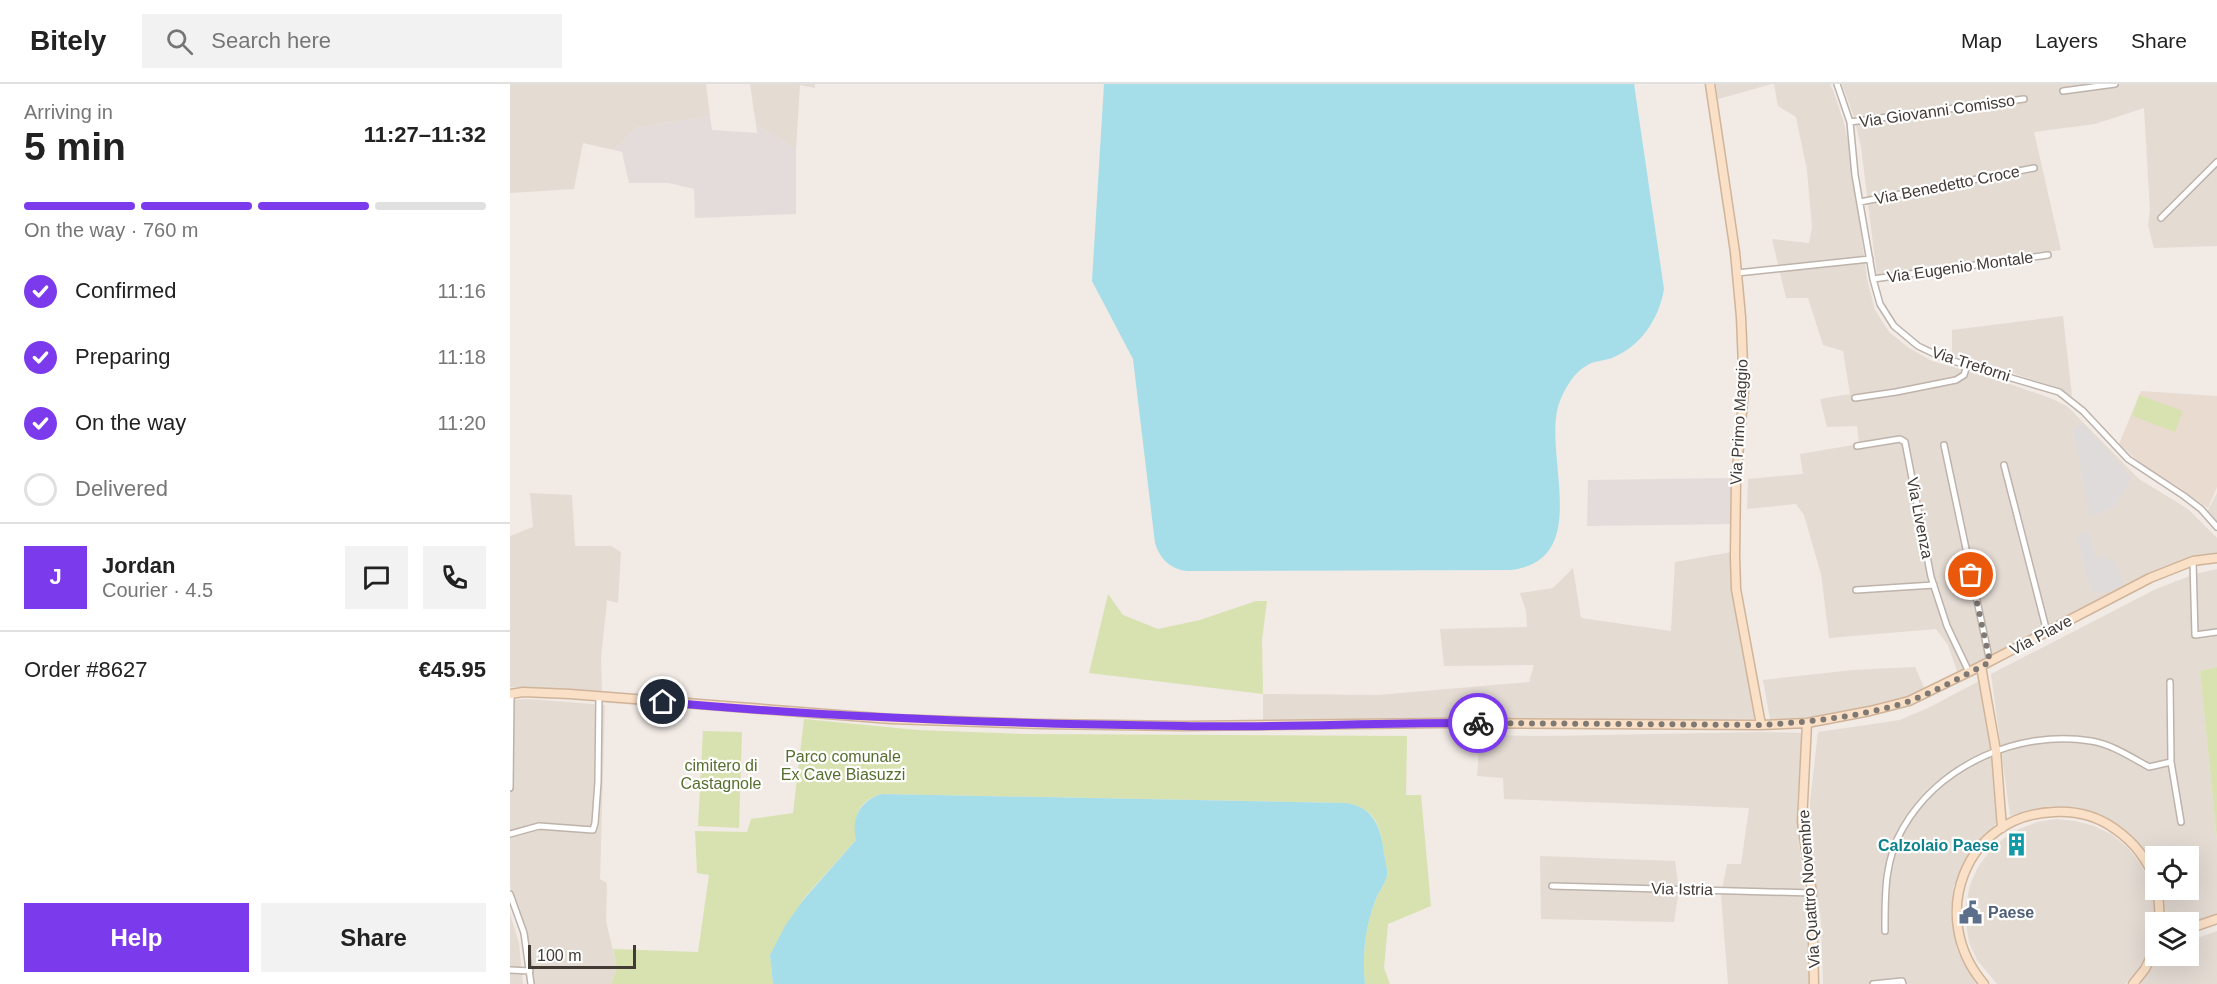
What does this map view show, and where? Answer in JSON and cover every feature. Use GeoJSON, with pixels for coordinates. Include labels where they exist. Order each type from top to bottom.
{"type":"FeatureCollection","features":[{"type":"Feature","properties":{"kind":"main road","name":"Via Primo Maggio"},"geometry":{"type":"LineString","coordinates":[[1710,84],[1737,273],[1744,390],[1736,480],[1736,578],[1761,725]]}},
{"type":"Feature","properties":{"kind":"main road","name":"Via Piave"},"geometry":{"type":"LineString","coordinates":[[510,694],[523,692],[881,718],[1041,724],[1184,726],[1807,723],[1909,701],[1990,662],[2150,578],[2193,561],[2217,558]]}},
{"type":"Feature","properties":{"kind":"main road"},"geometry":{"type":"LineString","coordinates":[[1981,666],[1996,751],[2002,828]]}},
{"type":"Feature","properties":{"kind":"main road","name":"Via Quattro Novembre"},"geometry":{"type":"LineString","coordinates":[[1807,723],[1802,822],[1812,893],[1814,984]]}},
{"type":"Feature","properties":{"kind":"main road"},"geometry":{"type":"LineString","coordinates":[[1984,984],[1966,958],[1959,940],[1956,904],[1960,886],[1971,861],[1988,839],[2002,828],[2022,818],[2043,812],[2066,811],[2088,815],[2108,824],[2126,837],[2145,862]]}},
{"type":"Feature","properties":{"kind":"main road"},"geometry":{"type":"LineString","coordinates":[[2199,926],[2217,920]]}},
{"type":"Feature","properties":{"kind":"main road"},"geometry":{"type":"LineString","coordinates":[[2135,983],[2146,966]]}},
{"type":"Feature","properties":{"kind":"street","name":"Via Treforni"},"geometry":{"type":"LineString","coordinates":[[1837,84],[1850,122],[1873,279],[1885,314],[1905,336],[1931,352],[2059,392],[2083,411],[2128,459],[2184,496],[2201,509],[2217,527]]}},
{"type":"Feature","properties":{"kind":"street"},"geometry":{"type":"LineString","coordinates":[[2063,91],[2115,84]]}},
{"type":"Feature","properties":{"kind":"street","name":"Via Giovanni Comisso"},"geometry":{"type":"LineString","coordinates":[[1850,122],[2024,99]]}},
{"type":"Feature","properties":{"kind":"street"},"geometry":{"type":"LineString","coordinates":[[2161,218],[2217,162]]}},
{"type":"Feature","properties":{"kind":"street","name":"Via Benedetto Croce"},"geometry":{"type":"LineString","coordinates":[[1860,202],[2034,168]]}},
{"type":"Feature","properties":{"kind":"street","name":"Via Eugenio Montale"},"geometry":{"type":"LineString","coordinates":[[1873,279],[2048,255]]}},
{"type":"Feature","properties":{"kind":"street"},"geometry":{"type":"LineString","coordinates":[[1737,273],[1870,259]]}},
{"type":"Feature","properties":{"kind":"street"},"geometry":{"type":"LineString","coordinates":[[1855,398],[1956,380],[1964,375],[1967,365]]}},
{"type":"Feature","properties":{"kind":"street","name":"Via Livenza"},"geometry":{"type":"LineString","coordinates":[[1857,446],[1900,439],[1905,442],[1934,585],[1947,626],[1969,672]]}},
{"type":"Feature","properties":{"kind":"street"},"geometry":{"type":"LineString","coordinates":[[1944,444],[1990,662]]}},
{"type":"Feature","properties":{"kind":"street"},"geometry":{"type":"LineString","coordinates":[[2004,465],[2047,632]]}},
{"type":"Feature","properties":{"kind":"street"},"geometry":{"type":"LineString","coordinates":[[2193,561],[2195,635],[2217,632]]}},
{"type":"Feature","properties":{"kind":"street"},"geometry":{"type":"LineString","coordinates":[[1856,591],[1934,585]]}},
{"type":"Feature","properties":{"kind":"street"},"geometry":{"type":"LineString","coordinates":[[2170,682],[2171,762],[2181,822]]}},
{"type":"Feature","properties":{"kind":"street"},"geometry":{"type":"LineString","coordinates":[[510,694],[510,788]]}},
{"type":"Feature","properties":{"kind":"street"},"geometry":{"type":"LineString","coordinates":[[510,834],[539,826],[593,830],[598,782],[599,697]]}},
{"type":"Feature","properties":{"kind":"street"},"geometry":{"type":"LineString","coordinates":[[1886,931],[1885,891],[1888,867],[1902,829],[1926,798],[1949,776],[1996,751],[2013,745],[2058,738],[2093,741],[2124,753],[2149,767],[2171,762]]}},
{"type":"Feature","properties":{"kind":"street","name":"Via Istria"},"geometry":{"type":"LineString","coordinates":[[1552,886],[1812,893]]}},
{"type":"Feature","properties":{"kind":"street"},"geometry":{"type":"LineString","coordinates":[[510,894],[524,933],[531,984]]}},
{"type":"Feature","properties":{"kind":"street"},"geometry":{"type":"LineString","coordinates":[[510,969],[530,971]]}},
{"type":"Feature","properties":{"kind":"street"},"geometry":{"type":"LineString","coordinates":[[1873,984],[1902,981],[1903,984]]}},
{"type":"Feature","properties":{"kind":"shaded area"},"geometry":{"type":"Polygon","coordinates":[[[510,84],[706,84],[710,116],[636,128],[614,150],[583,143],[574,189],[510,193],[510,84]]]}},
{"type":"Feature","properties":{"kind":"shaded area"},"geometry":{"type":"Polygon","coordinates":[[[750,84],[815,84],[815,88],[800,85],[796,149],[756,125],[750,84]]]}},
{"type":"Feature","properties":{"kind":"shaded area"},"geometry":{"type":"Polygon","coordinates":[[[1716,84],[1772,84],[1718,99],[1716,84]]]}},
{"type":"Feature","properties":{"kind":"shaded area"},"geometry":{"type":"Polygon","coordinates":[[[1774,84],[1830,84],[1833,90],[1850,149],[1867,279],[1875,310],[1889,332],[1909,348],[1932,361],[2001,381],[2067,406],[2139,479],[2188,509],[2217,538],[2217,556],[2191,561],[1959,677],[1948,645],[1936,629],[1829,638],[1821,574],[1804,515],[1796,504],[1747,509],[1748,479],[1803,474],[1800,454],[1859,444],[1857,426],[1827,427],[1820,399],[1850,394],[1843,351],[1823,345],[1808,298],[1786,298],[1772,239],[1809,243],[1812,227],[1807,170],[1796,117],[1778,106],[1774,84]]]}},
{"type":"Feature","properties":{"kind":"shaded area"},"geometry":{"type":"Polygon","coordinates":[[[1842,84],[2217,84],[2217,246],[2154,248],[2148,225],[2150,211],[2144,108],[2095,124],[2034,132],[2061,250],[1877,276],[1861,147],[1854,117],[1842,84]]]}},
{"type":"Feature","properties":{"kind":"shaded area"},"geometry":{"type":"Polygon","coordinates":[[[710,116],[712,130],[757,133],[756,125],[796,149],[796,214],[695,218],[694,189],[669,183],[629,183],[622,152],[614,150],[636,128],[710,116]]]}},
{"type":"Feature","properties":{"kind":"shaded area"},"geometry":{"type":"Polygon","coordinates":[[[2063,316],[2072,396],[2054,387],[2004,370],[1952,356],[1952,330],[2063,316]]]}},
{"type":"Feature","properties":{"kind":"shaded area"},"geometry":{"type":"Polygon","coordinates":[[[2141,391],[2217,396],[2217,487],[2208,508],[2144,466],[2119,444],[2141,391]]]}},
{"type":"Feature","properties":{"kind":"shaded area"},"geometry":{"type":"Polygon","coordinates":[[[2082,423],[2132,478],[2113,508],[2090,517],[2073,429],[2082,423]]]}},
{"type":"Feature","properties":{"kind":"shaded area"},"geometry":{"type":"Polygon","coordinates":[[[1735,478],[1732,524],[1587,526],[1588,480],[1735,478]]]}},
{"type":"Feature","properties":{"kind":"shaded area"},"geometry":{"type":"Polygon","coordinates":[[[530,493],[572,495],[575,546],[611,546],[621,552],[618,603],[607,600],[601,658],[602,692],[510,687],[510,536],[533,527],[530,493]]]}},
{"type":"Feature","properties":{"kind":"shaded area"},"geometry":{"type":"Polygon","coordinates":[[[2217,493],[2217,522],[2207,512],[2217,493]]]}},
{"type":"Feature","properties":{"kind":"shaded area"},"geometry":{"type":"Polygon","coordinates":[[[2088,531],[2096,557],[2106,556],[2110,562],[2114,560],[2124,584],[2107,592],[2092,593],[2076,535],[2088,531]]]}},
{"type":"Feature","properties":{"kind":"shaded area"},"geometry":{"type":"Polygon","coordinates":[[[1732,552],[1756,719],[1263,723],[1263,694],[1378,695],[1529,682],[1534,665],[1444,666],[1440,629],[1527,627],[1526,611],[1520,593],[1553,588],[1573,568],[1581,618],[1671,631],[1675,562],[1732,552]]]}},
{"type":"Feature","properties":{"kind":"shaded area"},"geometry":{"type":"Polygon","coordinates":[[[2217,569],[2217,667],[2200,671],[2217,840],[2217,918],[2199,923],[2199,912],[2165,912],[2162,900],[2199,900],[2199,846],[2145,846],[2145,853],[2117,824],[2078,808],[2050,806],[2010,816],[1991,674],[2156,589],[2195,574],[2217,569]]]}},
{"type":"Feature","properties":{"kind":"shaded area"},"geometry":{"type":"Polygon","coordinates":[[[1915,667],[1927,694],[1812,720],[1770,719],[1763,680],[1853,670],[1915,667]]]}},
{"type":"Feature","properties":{"kind":"shaded area"},"geometry":{"type":"Polygon","coordinates":[[[1981,680],[1996,783],[1997,822],[1964,862],[1954,886],[1951,912],[1957,950],[1976,984],[1823,984],[1821,922],[1810,832],[1810,802],[1818,732],[1900,720],[1981,680]]]}},
{"type":"Feature","properties":{"kind":"shaded area"},"geometry":{"type":"Polygon","coordinates":[[[529,699],[605,705],[600,879],[607,883],[606,921],[617,968],[611,984],[533,984],[529,941],[510,886],[510,700],[529,699]]]}},
{"type":"Feature","properties":{"kind":"shaded area"},"geometry":{"type":"Polygon","coordinates":[[[1805,733],[1797,802],[1798,833],[1808,923],[1810,984],[1728,984],[1721,895],[1727,864],[1741,864],[1749,808],[1504,799],[1503,778],[1477,776],[1480,735],[1805,733]]]}},
{"type":"Feature","properties":{"kind":"shaded area"},"geometry":{"type":"Polygon","coordinates":[[[2056,819],[2094,826],[2111,834],[2139,861],[2145,872],[2145,900],[2153,900],[2155,912],[2145,912],[2145,957],[2138,970],[2125,984],[1997,984],[1977,960],[1969,942],[1966,923],[1966,904],[1970,885],[1978,867],[1989,852],[2019,829],[2037,822],[2056,819]]]}},
{"type":"Feature","properties":{"kind":"shaded area"},"geometry":{"type":"Polygon","coordinates":[[[1540,856],[1675,861],[1679,890],[1674,922],[1541,919],[1540,856]]]}},
{"type":"Feature","properties":{"kind":"shaded area"},"geometry":{"type":"Polygon","coordinates":[[[510,914],[519,943],[523,984],[510,984],[510,914]]]}},
{"type":"Feature","properties":{"kind":"shaded area"},"geometry":{"type":"Polygon","coordinates":[[[2217,931],[2217,984],[2141,984],[2141,980],[2152,966],[2199,966],[2199,937],[2217,931]]]}},
{"type":"Feature","properties":{"kind":"green space"},"geometry":{"type":"Polygon","coordinates":[[[2139,395],[2183,411],[2175,432],[2132,416],[2139,395]]]}},
{"type":"Feature","properties":{"kind":"green space"},"geometry":{"type":"Polygon","coordinates":[[[1108,594],[1123,615],[1158,629],[1200,620],[1256,601],[1267,601],[1262,640],[1263,694],[1089,673],[1108,594]]]}},
{"type":"Feature","properties":{"kind":"green space"},"geometry":{"type":"Polygon","coordinates":[[[2217,667],[2217,840],[2200,671],[2217,667]]]}},
{"type":"Feature","properties":{"kind":"green space","name":"Parco comunale Ex Cave Biasuzzi"},"geometry":{"type":"Polygon","coordinates":[[[804,719],[917,730],[1026,734],[1407,736],[1406,795],[1421,795],[1431,906],[1388,924],[1384,968],[1390,984],[1365,984],[1364,953],[1367,932],[1376,898],[1386,879],[1387,871],[1378,826],[1364,809],[1346,803],[882,794],[862,806],[857,817],[856,840],[804,898],[770,955],[773,984],[611,984],[617,968],[613,949],[698,952],[709,875],[697,873],[695,831],[747,832],[751,819],[793,813],[804,719]]]}},
{"type":"Feature","properties":{"kind":"green space","name":"cimitero di Castagnole"},"geometry":{"type":"Polygon","coordinates":[[[703,731],[742,732],[739,828],[698,826],[703,731]]]}},
{"type":"Feature","properties":{"kind":"water"},"geometry":{"type":"Polygon","coordinates":[[[1104,84],[1634,84],[1664,289],[1662,300],[1653,321],[1640,339],[1622,353],[1581,369],[1572,378],[1562,396],[1555,428],[1560,504],[1558,528],[1551,548],[1535,563],[1510,570],[1187,571],[1176,568],[1163,558],[1155,543],[1133,359],[1092,281],[1104,84]]]}},
{"type":"Feature","properties":{"kind":"water"},"geometry":{"type":"Polygon","coordinates":[[[882,794],[1356,805],[1370,814],[1378,827],[1387,871],[1386,879],[1376,898],[1367,932],[1364,953],[1365,984],[773,984],[770,955],[785,926],[804,899],[856,840],[855,825],[859,811],[868,801],[882,794]]]}},
{"type":"Feature","properties":{"kind":"way so far"},"geometry":{"type":"LineString","coordinates":[[1478,723],[1761,725],[1807,723],[1909,701],[1990,662],[1971,575]]}},
{"type":"Feature","properties":{"kind":"place","name":"Calzolaio Paese"},"geometry":{"type":"Point","coordinates":[2017,845]}},
{"type":"Feature","properties":{"kind":"place","name":"Paese"},"geometry":{"type":"Point","coordinates":[1970,912]}},
{"type":"Feature","properties":{"kind":"route"},"geometry":{"type":"LineString","coordinates":[[663,702],[839,715],[1041,724],[1184,726],[1478,723]]}}]}
